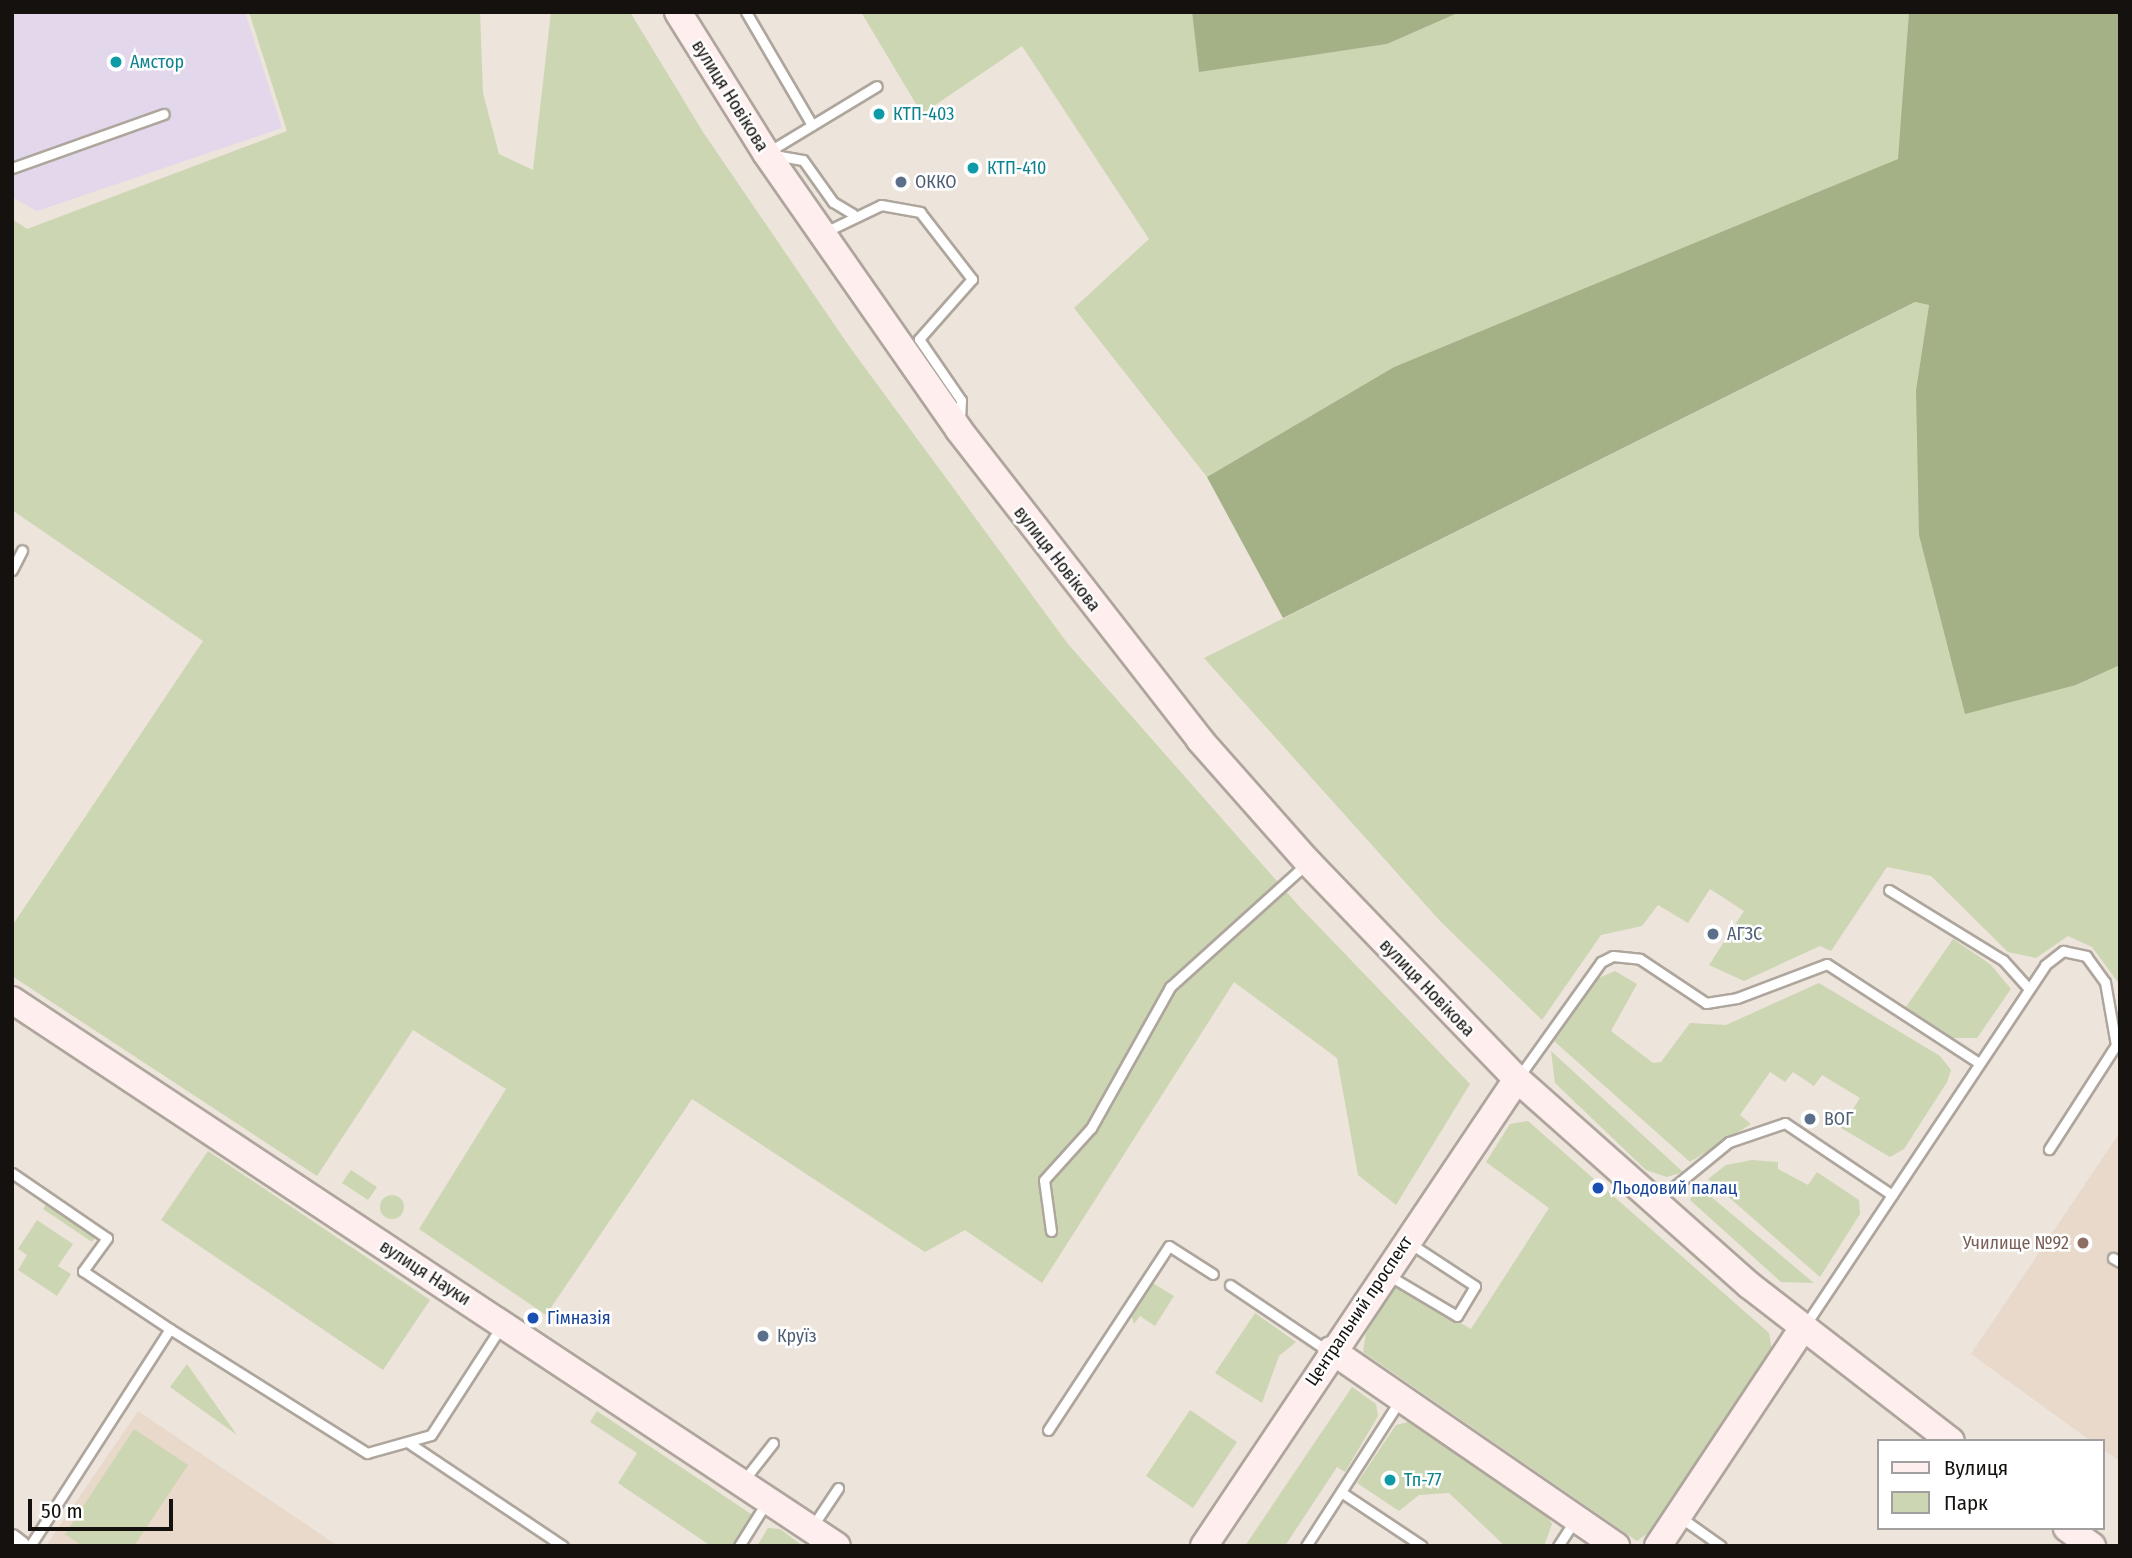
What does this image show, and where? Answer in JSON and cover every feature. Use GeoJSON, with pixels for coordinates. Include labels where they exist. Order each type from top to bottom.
{"type":"FeatureCollection","features":[{"type":"Feature","properties":{"kind":"street","name":"вулиця Новікова"},"geometry":{"type":"LineString","coordinates":[[678,12],[821,235],[910,345],[959,430],[1200,740],[1308,862],[1517,1079]]}},
{"type":"Feature","properties":{"kind":"street","name":"вулиця Науки"},"geometry":{"type":"LineString","coordinates":[[12,1000],[837,1546]]}},
{"type":"Feature","properties":{"kind":"street"},"geometry":{"type":"LineString","coordinates":[[1517,1079],[1749,1285],[1948,1439]]}},
{"type":"Feature","properties":{"kind":"street","name":"Центральний проспект"},"geometry":{"type":"LineString","coordinates":[[1204,1546],[1331,1351],[1517,1079]]}},
{"type":"Feature","properties":{"kind":"street"},"geometry":{"type":"LineString","coordinates":[[1658,1546],[1803,1328]]}},
{"type":"Feature","properties":{"kind":"street"},"geometry":{"type":"LineString","coordinates":[[1331,1351],[1616,1546]]}},
{"type":"Feature","properties":{"kind":"street"},"geometry":{"type":"LineString","coordinates":[[12,1539],[22,1546]]}},
{"type":"Feature","properties":{"kind":"lane"},"geometry":{"type":"LineString","coordinates":[[746,12],[812,125]]}},
{"type":"Feature","properties":{"kind":"lane"},"geometry":{"type":"LineString","coordinates":[[766,153],[877,86]]}},
{"type":"Feature","properties":{"kind":"lane"},"geometry":{"type":"LineString","coordinates":[[12,167],[164,114]]}},
{"type":"Feature","properties":{"kind":"lane"},"geometry":{"type":"LineString","coordinates":[[766,153],[803,160],[833,202],[853,214]]}},
{"type":"Feature","properties":{"kind":"lane"},"geometry":{"type":"LineString","coordinates":[[821,235],[853,214],[881,205],[920,212],[972,279],[910,345]]}},
{"type":"Feature","properties":{"kind":"lane"},"geometry":{"type":"LineString","coordinates":[[12,570],[22,550]]}},
{"type":"Feature","properties":{"kind":"lane"},"geometry":{"type":"LineString","coordinates":[[1051,1231],[1044,1180],[1091,1128],[1170,987],[1308,862]]}},
{"type":"Feature","properties":{"kind":"lane"},"geometry":{"type":"LineString","coordinates":[[1889,890],[2003,960],[2029,989]]}},
{"type":"Feature","properties":{"kind":"lane"},"geometry":{"type":"LineString","coordinates":[[1803,1328],[2029,989],[2063,951],[2086,956],[2111,1000],[2116,1045],[2049,1149]]}},
{"type":"Feature","properties":{"kind":"lane"},"geometry":{"type":"LineString","coordinates":[[1517,1079],[1601,962],[1613,956],[1640,959],[1706,1003],[1737,998],[1827,964],[1979,1063]]}},
{"type":"Feature","properties":{"kind":"lane"},"geometry":{"type":"LineString","coordinates":[[1656,1202],[1729,1142],[1785,1124],[1892,1195]]}},
{"type":"Feature","properties":{"kind":"lane"},"geometry":{"type":"LineString","coordinates":[[12,1174],[107,1238],[83,1271],[351,1449],[367,1453],[431,1435],[503,1325]]}},
{"type":"Feature","properties":{"kind":"lane"},"geometry":{"type":"LineString","coordinates":[[1384,1273],[1457,1316],[1475,1286],[1406,1241]]}},
{"type":"Feature","properties":{"kind":"lane"},"geometry":{"type":"LineString","coordinates":[[1048,1430],[1169,1246],[1213,1274]]}},
{"type":"Feature","properties":{"kind":"lane"},"geometry":{"type":"LineString","coordinates":[[1230,1285],[1331,1351]]}},
{"type":"Feature","properties":{"kind":"lane"},"geometry":{"type":"LineString","coordinates":[[30,1546],[170,1329]]}},
{"type":"Feature","properties":{"kind":"lane"},"geometry":{"type":"LineString","coordinates":[[1306,1546],[1401,1399]]}},
{"type":"Feature","properties":{"kind":"lane"},"geometry":{"type":"LineString","coordinates":[[409,1443],[564,1546]]}},
{"type":"Feature","properties":{"kind":"lane"},"geometry":{"type":"LineString","coordinates":[[742,1483],[773,1443]]}},
{"type":"Feature","properties":{"kind":"lane"},"geometry":{"type":"LineString","coordinates":[[811,1528],[838,1488]]}},
{"type":"Feature","properties":{"kind":"lane"},"geometry":{"type":"LineString","coordinates":[[1341,1492],[1422,1546]]}},
{"type":"Feature","properties":{"kind":"lane"},"geometry":{"type":"LineString","coordinates":[[739,1546],[768,1500]]}},
{"type":"Feature","properties":{"kind":"lane"},"geometry":{"type":"LineString","coordinates":[[1678,1516],[1721,1546]]}},
{"type":"Feature","properties":{"kind":"lane"},"geometry":{"type":"LineString","coordinates":[[1558,1546],[1576,1519]]}},
{"type":"Feature","properties":{"kind":"shaded area"},"geometry":{"type":"Polygon","coordinates":[[[12,12],[245,12],[282,128],[37,211],[12,197],[12,12]]]}},
{"type":"Feature","properties":{"kind":"shaded area","name":"Училище №92"},"geometry":{"type":"Polygon","coordinates":[[[2120,1132],[2120,1461],[2104,1450],[2104,1439],[2088,1439],[1971,1354],[2120,1132]]]}},
{"type":"Feature","properties":{"kind":"shaded area"},"geometry":{"type":"Polygon","coordinates":[[[138,1411],[338,1546],[46,1546],[138,1411]]]}},
{"type":"Feature","properties":{"kind":"green space"},"geometry":{"type":"Polygon","coordinates":[[[249,12],[480,12],[483,93],[499,154],[533,170],[551,12],[630,12],[703,132],[849,346],[1068,644],[1298,905],[1470,1084],[1396,1205],[1358,1175],[1337,1058],[1234,982],[1042,1283],[965,1230],[925,1252],[692,1099],[546,1315],[419,1229],[506,1089],[413,1030],[317,1176],[12,976],[12,926],[203,641],[12,510],[12,219],[27,229],[287,131],[249,12]]]}},
{"type":"Feature","properties":{"kind":"green space"},"geometry":{"type":"Polygon","coordinates":[[[861,12],[1192,12],[1199,71],[1387,44],[1460,12],[1909,12],[1899,159],[1394,367],[1207,477],[1074,308],[1149,239],[1022,46],[922,114],[861,12]]]}},
{"type":"Feature","properties":{"kind":"green space"},"geometry":{"type":"Polygon","coordinates":[[[1192,12],[1460,12],[1387,44],[1199,72],[1192,12]]]}},
{"type":"Feature","properties":{"kind":"green space"},"geometry":{"type":"Polygon","coordinates":[[[1909,12],[2120,12],[2120,665],[2076,685],[1965,714],[1919,535],[1916,390],[1929,305],[1915,302],[1283,618],[1207,477],[1394,367],[1898,159],[1909,12]]]}},
{"type":"Feature","properties":{"kind":"green space"},"geometry":{"type":"Polygon","coordinates":[[[1915,302],[1929,305],[1916,390],[2076,685],[2120,665],[2120,985],[2092,947],[2068,936],[2036,958],[2008,952],[1931,876],[1887,867],[1831,951],[1820,946],[1744,981],[1709,965],[1744,911],[1710,889],[1688,923],[1658,905],[1642,926],[1601,935],[1542,1020],[1441,922],[1204,658],[1915,302]]]}},
{"type":"Feature","properties":{"kind":"green space"},"geometry":{"type":"Polygon","coordinates":[[[1953,939],[1990,964],[2011,989],[1977,1038],[1949,1038],[1906,1007],[1953,939]]]}},
{"type":"Feature","properties":{"kind":"green space"},"geometry":{"type":"Polygon","coordinates":[[[1615,971],[1637,984],[1611,1031],[1653,1063],[1661,1062],[1690,1023],[1726,1025],[1819,983],[1940,1056],[1951,1070],[1947,1082],[1904,1149],[1890,1157],[1841,1128],[1860,1098],[1822,1075],[1814,1086],[1793,1072],[1785,1082],[1770,1072],[1740,1115],[1751,1124],[1690,1162],[1554,1041],[1597,979],[1615,971]]]}},
{"type":"Feature","properties":{"kind":"green space"},"geometry":{"type":"Polygon","coordinates":[[[1551,1051],[1683,1172],[1667,1177],[1646,1170],[1555,1083],[1551,1051]]]}},
{"type":"Feature","properties":{"kind":"green space"},"geometry":{"type":"Polygon","coordinates":[[[1528,1121],[1769,1333],[1772,1351],[1655,1528],[1637,1541],[1363,1352],[1366,1333],[1396,1286],[1471,1329],[1549,1208],[1486,1162],[1510,1124],[1528,1121]]]}},
{"type":"Feature","properties":{"kind":"green space"},"geometry":{"type":"Polygon","coordinates":[[[208,1151],[430,1300],[383,1370],[161,1220],[208,1151]]]}},
{"type":"Feature","properties":{"kind":"green space"},"geometry":{"type":"Polygon","coordinates":[[[1752,1160],[1778,1162],[1778,1169],[1808,1185],[1817,1172],[1859,1200],[1860,1214],[1820,1277],[1708,1179],[1726,1165],[1752,1160]]]}},
{"type":"Feature","properties":{"kind":"green space"},"geometry":{"type":"Polygon","coordinates":[[[351,1170],[377,1187],[368,1200],[342,1183],[351,1170]]]}},
{"type":"Feature","properties":{"kind":"green space"},"geometry":{"type":"Polygon","coordinates":[[[1697,1185],[1814,1283],[1781,1282],[1690,1200],[1697,1185]]]}},
{"type":"Feature","properties":{"kind":"green space"},"geometry":{"type":"Polygon","coordinates":[[[392,1195],[400,1199],[404,1207],[400,1215],[392,1219],[384,1215],[380,1207],[384,1199],[392,1195]]]}},
{"type":"Feature","properties":{"kind":"green space"},"geometry":{"type":"Polygon","coordinates":[[[48,1202],[97,1235],[92,1242],[43,1209],[48,1202]]]}},
{"type":"Feature","properties":{"kind":"green space"},"geometry":{"type":"Polygon","coordinates":[[[37,1220],[73,1244],[58,1266],[71,1274],[57,1296],[18,1270],[27,1255],[18,1249],[37,1220]]]}},
{"type":"Feature","properties":{"kind":"green space"},"geometry":{"type":"Polygon","coordinates":[[[1151,1282],[1174,1296],[1155,1326],[1140,1316],[1134,1324],[1130,1311],[1151,1282]]]}},
{"type":"Feature","properties":{"kind":"green space"},"geometry":{"type":"Polygon","coordinates":[[[1255,1313],[1296,1342],[1279,1356],[1262,1403],[1215,1373],[1255,1313]]]}},
{"type":"Feature","properties":{"kind":"green space"},"geometry":{"type":"Polygon","coordinates":[[[187,1364],[237,1435],[170,1387],[187,1364]]]}},
{"type":"Feature","properties":{"kind":"green space"},"geometry":{"type":"Polygon","coordinates":[[[1352,1387],[1376,1404],[1378,1416],[1345,1472],[1337,1467],[1285,1546],[1245,1546],[1352,1387]]]}},
{"type":"Feature","properties":{"kind":"green space"},"geometry":{"type":"Polygon","coordinates":[[[1190,1410],[1237,1442],[1193,1508],[1146,1476],[1190,1410]]]}},
{"type":"Feature","properties":{"kind":"green space"},"geometry":{"type":"Polygon","coordinates":[[[597,1411],[754,1516],[734,1546],[711,1546],[618,1483],[637,1453],[590,1422],[597,1411]]]}},
{"type":"Feature","properties":{"kind":"green space"},"geometry":{"type":"Polygon","coordinates":[[[1408,1422],[1544,1511],[1552,1524],[1544,1546],[1505,1546],[1449,1493],[1419,1495],[1399,1511],[1357,1483],[1396,1425],[1408,1422]]]}},
{"type":"Feature","properties":{"kind":"green space"},"geometry":{"type":"Polygon","coordinates":[[[134,1429],[188,1465],[134,1546],[82,1546],[65,1534],[134,1429]]]}},
{"type":"Feature","properties":{"kind":"green space"},"geometry":{"type":"Polygon","coordinates":[[[768,1528],[780,1529],[803,1546],[757,1546],[768,1528]]]}},
{"type":"Feature","properties":{"kind":"place","name":"Амстор"},"geometry":{"type":"Point","coordinates":[116,62]}},
{"type":"Feature","properties":{"kind":"place","name":"КТП-403"},"geometry":{"type":"Point","coordinates":[879,114]}},
{"type":"Feature","properties":{"kind":"place","name":"КТП-410"},"geometry":{"type":"Point","coordinates":[973,168]}},
{"type":"Feature","properties":{"kind":"place","name":"ОККО"},"geometry":{"type":"Point","coordinates":[901,182]}},
{"type":"Feature","properties":{"kind":"place","name":"АГЗС"},"geometry":{"type":"Point","coordinates":[1713,934]}},
{"type":"Feature","properties":{"kind":"place","name":"ВОГ"},"geometry":{"type":"Point","coordinates":[1810,1119]}},
{"type":"Feature","properties":{"kind":"place","name":"Льодовий палац"},"geometry":{"type":"Point","coordinates":[1598,1188]}},
{"type":"Feature","properties":{"kind":"place","name":"Училище №92"},"geometry":{"type":"Point","coordinates":[2083,1243]}},
{"type":"Feature","properties":{"kind":"place","name":"Гімназія"},"geometry":{"type":"Point","coordinates":[533,1318]}},
{"type":"Feature","properties":{"kind":"place","name":"Круїз"},"geometry":{"type":"Point","coordinates":[763,1336]}},
{"type":"Feature","properties":{"kind":"place","name":"Тп-77"},"geometry":{"type":"Point","coordinates":[1390,1480]}}]}
